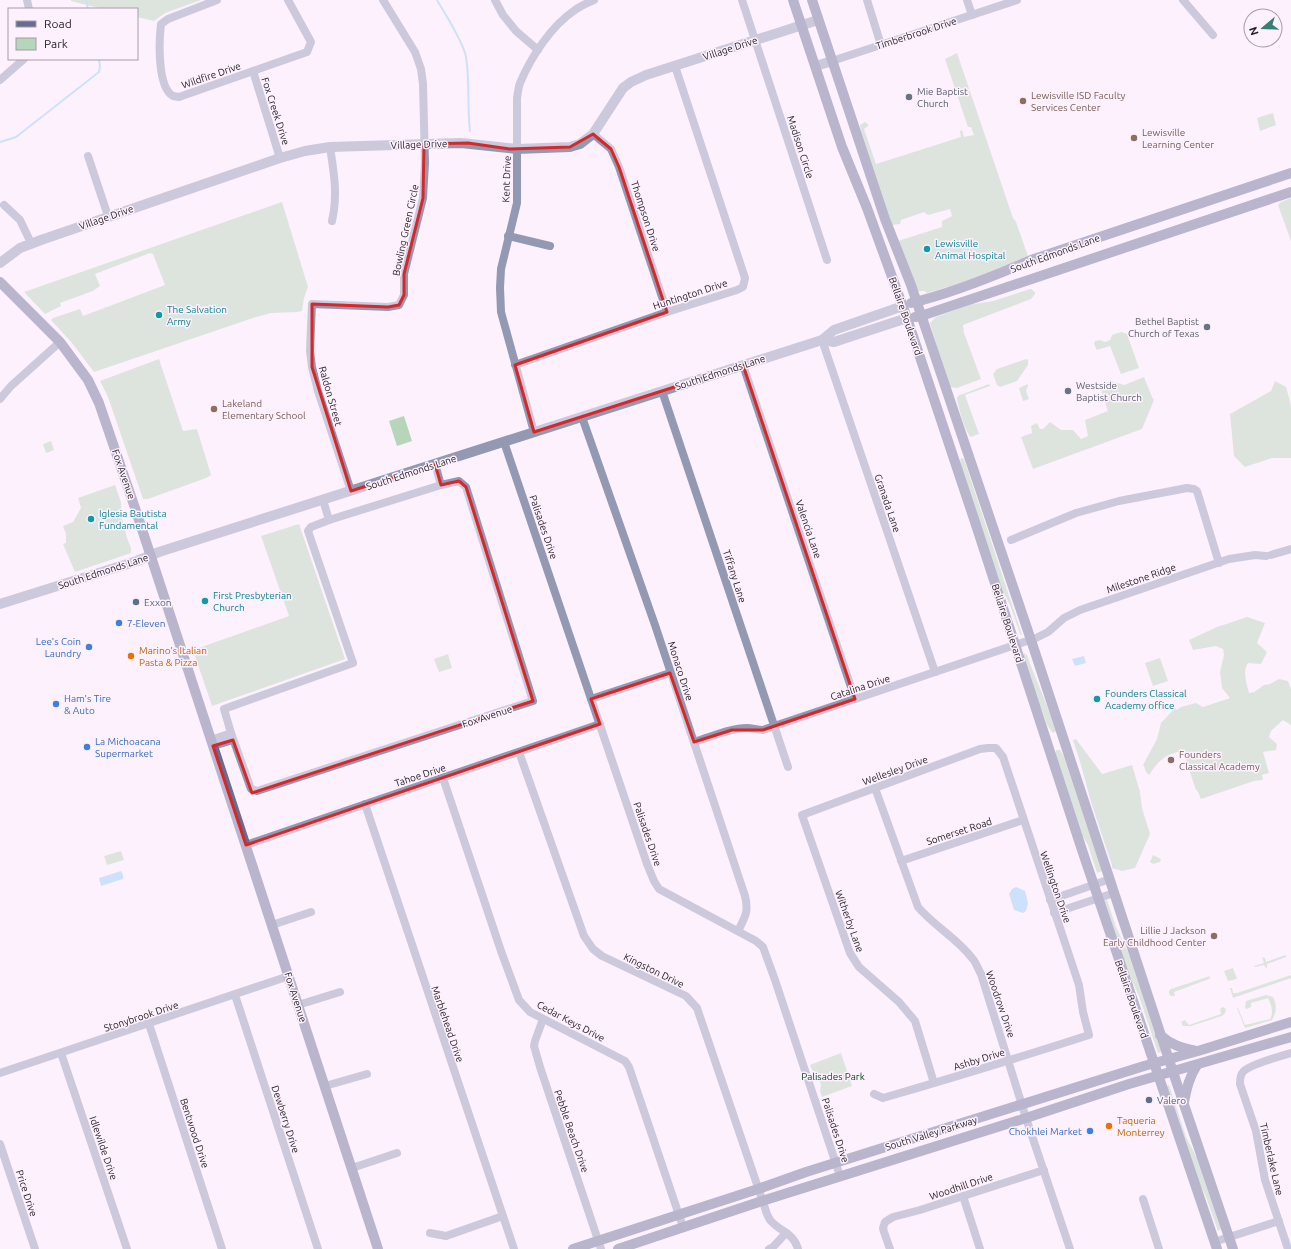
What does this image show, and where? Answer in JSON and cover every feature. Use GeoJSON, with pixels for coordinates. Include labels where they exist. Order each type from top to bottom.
{"type":"FeatureCollection","features":[{"type":"Feature","properties":{"kind":"main road","name":"Bellaire Boulevard"},"geometry":{"type":"LineString","coordinates":[[794,0],[842,147],[867,208],[903,306],[1016,646],[1046,742],[1216,1246]]}},
{"type":"Feature","properties":{"kind":"main road","name":"Bellaire Boulevard"},"geometry":{"type":"LineString","coordinates":[[812,0],[885,218],[911,285],[1031,640],[1160,1034],[1233,1249]]}},
{"type":"Feature","properties":{"kind":"main road","name":"South Edmonds Lane"},"geometry":{"type":"LineString","coordinates":[[903,306],[996,275],[1030,260],[1291,173]]}},
{"type":"Feature","properties":{"kind":"main road","name":"South Edmonds Lane"},"geometry":{"type":"LineString","coordinates":[[907,318],[921,316],[1291,192]]}},
{"type":"Feature","properties":{"kind":"main road"},"geometry":{"type":"LineString","coordinates":[[1126,228],[1132,245]]}},
{"type":"Feature","properties":{"kind":"main road"},"geometry":{"type":"LineString","coordinates":[[1030,260],[1037,277]]}},
{"type":"Feature","properties":{"kind":"main road","name":"Fox Avenue"},"geometry":{"type":"LineString","coordinates":[[0,283],[60,342],[88,380],[99,403],[136,508],[150,556],[378,1249]]}},
{"type":"Feature","properties":{"kind":"main road"},"geometry":{"type":"LineString","coordinates":[[952,452],[965,447]]}},
{"type":"Feature","properties":{"kind":"main road"},"geometry":{"type":"LineString","coordinates":[[1046,742],[1063,737]]}},
{"type":"Feature","properties":{"kind":"main road","name":"South Valley Parkway"},"geometry":{"type":"LineString","coordinates":[[573,1249],[600,1245],[679,1215],[837,1163],[1291,1022]]}},
{"type":"Feature","properties":{"kind":"main road"},"geometry":{"type":"LineString","coordinates":[[1160,1034],[1166,1040],[1178,1047],[1198,1051]]}},
{"type":"Feature","properties":{"kind":"main road","name":"South Valley Parkway"},"geometry":{"type":"LineString","coordinates":[[618,1249],[762,1201],[1129,1084],[1291,1037]]}},
{"type":"Feature","properties":{"kind":"main road"},"geometry":{"type":"LineString","coordinates":[[1184,1104],[1187,1086],[1191,1075],[1198,1065]]}},
{"type":"Feature","properties":{"kind":"street","name":"Wildfire Drive"},"geometry":{"type":"LineString","coordinates":[[217,0],[168,19],[160,24],[160,69],[166,88],[173,96],[179,97],[307,52],[311,42],[288,0]]}},
{"type":"Feature","properties":{"kind":"street"},"geometry":{"type":"LineString","coordinates":[[384,0],[415,52],[421,69],[424,144]]}},
{"type":"Feature","properties":{"kind":"street"},"geometry":{"type":"LineString","coordinates":[[495,0],[503,15],[516,31],[538,50]]}},
{"type":"Feature","properties":{"kind":"street","name":"Kent Drive"},"geometry":{"type":"LineString","coordinates":[[534,432],[501,312],[501,269],[517,203],[517,98],[519,85],[538,50],[555,28],[574,10],[594,0]]}},
{"type":"Feature","properties":{"kind":"street","name":"Madison Circle"},"geometry":{"type":"LineString","coordinates":[[742,0],[827,260]]}},
{"type":"Feature","properties":{"kind":"street"},"geometry":{"type":"LineString","coordinates":[[867,0],[882,45]]}},
{"type":"Feature","properties":{"kind":"street"},"geometry":{"type":"LineString","coordinates":[[967,0],[972,15]]}},
{"type":"Feature","properties":{"kind":"street","name":"Timberbrook Drive"},"geometry":{"type":"LineString","coordinates":[[816,66],[1017,0]]}},
{"type":"Feature","properties":{"kind":"street"},"geometry":{"type":"LineString","coordinates":[[1183,0],[1213,35]]}},
{"type":"Feature","properties":{"kind":"street","name":"Village Drive"},"geometry":{"type":"LineString","coordinates":[[0,263],[20,248],[31,243],[305,150],[330,147],[468,143],[517,149],[570,148],[584,142],[592,134],[620,92],[631,82],[675,66],[818,20]]}},
{"type":"Feature","properties":{"kind":"street"},"geometry":{"type":"LineString","coordinates":[[0,80],[23,60]]}},
{"type":"Feature","properties":{"kind":"street","name":"Huntington Drive"},"geometry":{"type":"LineString","coordinates":[[515,365],[667,312],[737,290],[742,287],[745,278],[675,66]]}},
{"type":"Feature","properties":{"kind":"street","name":"Fox Creek Drive"},"geometry":{"type":"LineString","coordinates":[[253,71],[280,158]]}},
{"type":"Feature","properties":{"kind":"street","name":"Thompson Drive"},"geometry":{"type":"LineString","coordinates":[[592,134],[610,149],[619,167],[667,312]]}},
{"type":"Feature","properties":{"kind":"street","name":"Bowling Green Circle"},"geometry":{"type":"LineString","coordinates":[[312,304],[388,307],[398,304],[404,295],[404,274],[424,198],[424,144]]}},
{"type":"Feature","properties":{"kind":"street"},"geometry":{"type":"LineString","coordinates":[[330,147],[336,192],[332,221]]}},
{"type":"Feature","properties":{"kind":"street"},"geometry":{"type":"LineString","coordinates":[[88,156],[108,216]]}},
{"type":"Feature","properties":{"kind":"street"},"geometry":{"type":"LineString","coordinates":[[4,206],[20,220],[31,243]]}},
{"type":"Feature","properties":{"kind":"street"},"geometry":{"type":"LineString","coordinates":[[508,236],[550,246]]}},
{"type":"Feature","properties":{"kind":"street","name":"Raldon Street"},"geometry":{"type":"LineString","coordinates":[[312,304],[310,351],[312,367],[318,391],[351,491]]}},
{"type":"Feature","properties":{"kind":"street","name":"South Edmonds Lane"},"geometry":{"type":"LineString","coordinates":[[0,604],[822,340],[834,330],[903,306]]}},
{"type":"Feature","properties":{"kind":"street","name":"South Edmonds Lane"},"geometry":{"type":"LineString","coordinates":[[822,340],[834,342],[907,318]]}},
{"type":"Feature","properties":{"kind":"street","name":"Granada Lane"},"geometry":{"type":"LineString","coordinates":[[822,340],[935,672]]}},
{"type":"Feature","properties":{"kind":"street"},"geometry":{"type":"LineString","coordinates":[[0,399],[60,342]]}},
{"type":"Feature","properties":{"kind":"street","name":"Valencia Lane"},"geometry":{"type":"LineString","coordinates":[[743,365],[855,699]]}},
{"type":"Feature","properties":{"kind":"street","name":"Tiffany Lane"},"geometry":{"type":"LineString","coordinates":[[662,391],[788,767]]}},
{"type":"Feature","properties":{"kind":"street","name":"Monaco Drive"},"geometry":{"type":"LineString","coordinates":[[582,417],[655,625],[748,907],[745,918],[738,932]]}},
{"type":"Feature","properties":{"kind":"street","name":"Palisades Drive"},"geometry":{"type":"LineString","coordinates":[[504,442],[654,881],[659,889],[756,941],[763,947],[837,1163],[840,1176]]}},
{"type":"Feature","properties":{"kind":"street"},"geometry":{"type":"LineString","coordinates":[[435,464],[441,485]]}},
{"type":"Feature","properties":{"kind":"street","name":"Fox Avenue"},"geometry":{"type":"LineString","coordinates":[[459,481],[466,487],[533,701],[257,791],[251,790],[224,709],[352,663],[308,531],[311,527],[329,520],[441,485],[459,481]]}},
{"type":"Feature","properties":{"kind":"street"},"geometry":{"type":"LineString","coordinates":[[1011,540],[1084,511],[1119,501],[1187,488],[1197,491],[1219,563]]}},
{"type":"Feature","properties":{"kind":"street"},"geometry":{"type":"LineString","coordinates":[[323,500],[329,520]]}},
{"type":"Feature","properties":{"kind":"street","name":"Milestone Ridge"},"geometry":{"type":"LineString","coordinates":[[1031,640],[1048,632],[1064,618],[1080,610],[1219,563],[1255,555],[1269,556],[1291,549]]}},
{"type":"Feature","properties":{"kind":"street","name":"Catalina Drive"},"geometry":{"type":"LineString","coordinates":[[694,742],[732,730],[747,728],[763,730],[1031,640]]}},
{"type":"Feature","properties":{"kind":"street"},"geometry":{"type":"LineString","coordinates":[[591,699],[670,673]]}},
{"type":"Feature","properties":{"kind":"street","name":"Tahoe Drive"},"geometry":{"type":"LineString","coordinates":[[246,845],[600,724]]}},
{"type":"Feature","properties":{"kind":"street"},"geometry":{"type":"LineString","coordinates":[[212,743],[232,736]]}},
{"type":"Feature","properties":{"kind":"street","name":"Wellesley Drive"},"geometry":{"type":"LineString","coordinates":[[802,815],[980,749],[996,748]]}},
{"type":"Feature","properties":{"kind":"street","name":"Wellington Drive"},"geometry":{"type":"LineString","coordinates":[[996,748],[1003,757],[1079,985],[1083,1012],[1089,1035]]}},
{"type":"Feature","properties":{"kind":"street","name":"Kingston Drive"},"geometry":{"type":"LineString","coordinates":[[519,752],[584,936],[593,949],[602,956],[686,996],[697,1008],[762,1201],[770,1220],[792,1237],[798,1249]]}},
{"type":"Feature","properties":{"kind":"street","name":"Cedar Keys Drive"},"geometry":{"type":"LineString","coordinates":[[443,778],[519,1000],[530,1012],[625,1061],[629,1067],[683,1227]]}},
{"type":"Feature","properties":{"kind":"street","name":"Woodrow Drive"},"geometry":{"type":"LineString","coordinates":[[875,788],[918,907],[927,917],[973,958],[981,974],[1023,1104],[1026,1118],[1070,1249]]}},
{"type":"Feature","properties":{"kind":"street","name":"Marblehead Drive"},"geometry":{"type":"LineString","coordinates":[[365,804],[514,1249]]}},
{"type":"Feature","properties":{"kind":"street","name":"Witherby Lane"},"geometry":{"type":"LineString","coordinates":[[802,815],[850,953],[859,967],[899,1002],[915,1021],[934,1083]]}},
{"type":"Feature","properties":{"kind":"street","name":"Somerset Road"},"geometry":{"type":"LineString","coordinates":[[901,861],[1023,820]]}},
{"type":"Feature","properties":{"kind":"street"},"geometry":{"type":"LineString","coordinates":[[1050,900],[1110,879]]}},
{"type":"Feature","properties":{"kind":"street"},"geometry":{"type":"LineString","coordinates":[[1054,913],[1114,893]]}},
{"type":"Feature","properties":{"kind":"street"},"geometry":{"type":"LineString","coordinates":[[272,925],[311,912]]}},
{"type":"Feature","properties":{"kind":"street","name":"Stonybrook Drive"},"geometry":{"type":"LineString","coordinates":[[0,1073],[289,976]]}},
{"type":"Feature","properties":{"kind":"street"},"geometry":{"type":"LineString","coordinates":[[298,1005],[340,992]]}},
{"type":"Feature","properties":{"kind":"street","name":"Dewberry Drive"},"geometry":{"type":"LineString","coordinates":[[235,995],[318,1249]]}},
{"type":"Feature","properties":{"kind":"street","name":"Pebble Beach Drive"},"geometry":{"type":"LineString","coordinates":[[543,1019],[534,1046],[600,1245]]}},
{"type":"Feature","properties":{"kind":"street","name":"Bentwood Drive"},"geometry":{"type":"LineString","coordinates":[[148,1024],[222,1249]]}},
{"type":"Feature","properties":{"kind":"street","name":"Ashby Drive"},"geometry":{"type":"LineString","coordinates":[[874,1094],[883,1098],[1009,1061],[1089,1035]]}},
{"type":"Feature","properties":{"kind":"street","name":"Idlewilde Drive"},"geometry":{"type":"LineString","coordinates":[[61,1053],[127,1249]]}},
{"type":"Feature","properties":{"kind":"street","name":"Timberlake Lane"},"geometry":{"type":"LineString","coordinates":[[1288,1249],[1265,1180],[1256,1131],[1240,1084],[1241,1074],[1249,1067],[1291,1053]]}},
{"type":"Feature","properties":{"kind":"street"},"geometry":{"type":"LineString","coordinates":[[325,1086],[367,1074]]}},
{"type":"Feature","properties":{"kind":"street","name":"Price Drive"},"geometry":{"type":"LineString","coordinates":[[0,1144],[35,1249]]}},
{"type":"Feature","properties":{"kind":"street"},"geometry":{"type":"LineString","coordinates":[[352,1168],[397,1153]]}},
{"type":"Feature","properties":{"kind":"street","name":"Woodhill Drive"},"geometry":{"type":"LineString","coordinates":[[890,1249],[884,1228],[885,1222],[893,1217],[920,1210],[1044,1170]]}},
{"type":"Feature","properties":{"kind":"street"},"geometry":{"type":"LineString","coordinates":[[963,1196],[980,1249]]}},
{"type":"Feature","properties":{"kind":"street"},"geometry":{"type":"LineString","coordinates":[[1143,1199],[1159,1249]]}},
{"type":"Feature","properties":{"kind":"street"},"geometry":{"type":"LineString","coordinates":[[430,1233],[446,1236],[503,1216]]}},
{"type":"Feature","properties":{"kind":"street"},"geometry":{"type":"LineString","coordinates":[[1216,1246],[1229,1237],[1278,1221]]}},
{"type":"Feature","properties":{"kind":"street"},"geometry":{"type":"LineString","coordinates":[[770,1249],[786,1233]]}},
{"type":"Feature","properties":{"kind":"highlighted area"},"geometry":{"type":"Polygon","coordinates":[[[593,134],[611,149],[619,167],[667,312],[515,365],[534,432],[743,365],[855,699],[763,730],[732,730],[694,742],[670,673],[591,699],[600,724],[246,845],[213,746],[233,740],[252,793],[533,701],[466,487],[459,481],[441,485],[435,464],[351,491],[312,367],[312,304],[388,307],[399,305],[404,295],[404,274],[423,198],[424,144],[468,143],[510,149],[570,147],[593,134]]]}},
{"type":"Feature","properties":{"kind":"green space"},"geometry":{"type":"Polygon","coordinates":[[[201,0],[165,13],[154,21],[138,17],[138,8],[99,8],[71,1],[201,0]]]}},
{"type":"Feature","properties":{"kind":"green space"},"geometry":{"type":"Polygon","coordinates":[[[957,53],[1013,218],[1016,222],[1029,259],[927,293],[925,291],[918,291],[898,241],[942,227],[942,221],[952,216],[950,209],[928,215],[924,212],[901,220],[900,224],[892,225],[860,125],[865,122],[868,124],[868,126],[864,129],[876,164],[961,137],[960,131],[962,130],[964,137],[974,135],[971,127],[968,127],[945,59],[957,53]]]}},
{"type":"Feature","properties":{"kind":"green space"},"geometry":{"type":"Polygon","coordinates":[[[1273,113],[1276,125],[1260,131],[1257,118],[1273,113]]]}},
{"type":"Feature","properties":{"kind":"green space"},"geometry":{"type":"Polygon","coordinates":[[[1291,198],[1291,241],[1278,205],[1281,202],[1291,198]]]}},
{"type":"Feature","properties":{"kind":"green space"},"geometry":{"type":"Polygon","coordinates":[[[282,202],[308,287],[304,298],[302,311],[271,313],[256,317],[94,372],[72,343],[51,320],[80,309],[83,316],[165,285],[153,254],[150,253],[95,274],[100,286],[93,291],[60,303],[61,306],[45,314],[24,292],[282,202]]]}},
{"type":"Feature","properties":{"kind":"green space"},"geometry":{"type":"Polygon","coordinates":[[[1031,289],[1035,292],[1035,294],[1031,299],[963,325],[964,333],[981,379],[957,388],[950,387],[930,323],[936,317],[968,305],[993,301],[1031,289]]]}},
{"type":"Feature","properties":{"kind":"green space"},"geometry":{"type":"Polygon","coordinates":[[[1121,332],[1127,334],[1139,368],[1121,374],[1110,346],[1097,350],[1094,344],[1095,341],[1100,340],[1105,342],[1110,340],[1112,335],[1121,332]]]}},
{"type":"Feature","properties":{"kind":"green space"},"geometry":{"type":"Polygon","coordinates":[[[159,359],[183,431],[197,429],[211,475],[148,499],[143,499],[108,397],[100,381],[159,359]]]}},
{"type":"Feature","properties":{"kind":"green space"},"geometry":{"type":"Polygon","coordinates":[[[1026,359],[1028,360],[1028,365],[1017,381],[1000,387],[997,385],[993,374],[997,369],[1026,359]]]}},
{"type":"Feature","properties":{"kind":"green space"},"geometry":{"type":"Polygon","coordinates":[[[1144,377],[1154,400],[1142,429],[1033,469],[1021,437],[1032,433],[1031,426],[1037,423],[1040,429],[1043,429],[1050,422],[1061,430],[1073,430],[1081,439],[1088,436],[1085,420],[1108,411],[1100,386],[1110,381],[1124,385],[1144,377]]]}},
{"type":"Feature","properties":{"kind":"green space"},"geometry":{"type":"Polygon","coordinates":[[[1275,381],[1286,387],[1291,405],[1291,458],[1272,458],[1245,467],[1234,456],[1230,414],[1271,391],[1275,381]]]}},
{"type":"Feature","properties":{"kind":"green space"},"geometry":{"type":"Polygon","coordinates":[[[989,384],[990,386],[965,395],[979,434],[971,437],[964,425],[957,398],[959,395],[989,384]]]}},
{"type":"Feature","properties":{"kind":"green space"},"geometry":{"type":"Polygon","coordinates":[[[1028,384],[1026,391],[1029,399],[1023,401],[1019,388],[1028,384]]]}},
{"type":"Feature","properties":{"kind":"green space"},"geometry":{"type":"Polygon","coordinates":[[[404,416],[412,441],[397,446],[389,421],[404,416]]]}},
{"type":"Feature","properties":{"kind":"green space"},"geometry":{"type":"Polygon","coordinates":[[[51,441],[54,450],[46,453],[43,444],[51,441]]]}},
{"type":"Feature","properties":{"kind":"green space"},"geometry":{"type":"Polygon","coordinates":[[[961,458],[964,459],[1022,635],[1020,634],[1010,605],[1000,586],[960,463],[961,458]]]}},
{"type":"Feature","properties":{"kind":"green space"},"geometry":{"type":"Polygon","coordinates":[[[115,485],[121,502],[122,518],[131,548],[131,553],[75,572],[63,544],[66,543],[66,534],[63,526],[73,522],[81,508],[78,498],[115,485]]]}},
{"type":"Feature","properties":{"kind":"green space"},"geometry":{"type":"Polygon","coordinates":[[[299,524],[345,659],[212,706],[193,650],[289,616],[261,536],[299,524]]]}},
{"type":"Feature","properties":{"kind":"green space"},"geometry":{"type":"Polygon","coordinates":[[[1247,617],[1265,623],[1257,643],[1267,652],[1261,664],[1248,663],[1246,666],[1245,670],[1249,693],[1254,692],[1264,685],[1270,684],[1279,679],[1288,681],[1291,689],[1291,725],[1283,720],[1271,731],[1269,737],[1277,744],[1276,750],[1263,752],[1269,773],[1262,775],[1263,780],[1254,781],[1201,799],[1196,790],[1183,751],[1163,758],[1149,775],[1143,765],[1157,739],[1161,723],[1175,708],[1177,710],[1181,707],[1196,703],[1203,707],[1230,698],[1222,688],[1220,672],[1224,655],[1223,649],[1216,646],[1193,650],[1189,640],[1217,627],[1247,617]]]}},
{"type":"Feature","properties":{"kind":"green space"},"geometry":{"type":"Polygon","coordinates":[[[1024,653],[1027,655],[1053,721],[1056,730],[1053,733],[1047,725],[1042,710],[1037,703],[1023,657],[1024,653]]]}},
{"type":"Feature","properties":{"kind":"green space"},"geometry":{"type":"Polygon","coordinates":[[[448,654],[452,668],[439,672],[434,659],[448,654]]]}},
{"type":"Feature","properties":{"kind":"green space"},"geometry":{"type":"Polygon","coordinates":[[[1160,658],[1168,681],[1153,686],[1145,663],[1160,658]]]}},
{"type":"Feature","properties":{"kind":"green space"},"geometry":{"type":"Polygon","coordinates":[[[1076,739],[1102,774],[1132,765],[1150,834],[1135,868],[1122,871],[1112,868],[1073,740],[1076,739]]]}},
{"type":"Feature","properties":{"kind":"green space"},"geometry":{"type":"Polygon","coordinates":[[[1056,750],[1060,750],[1064,757],[1102,871],[1097,873],[1088,845],[1080,832],[1055,757],[1056,750]]]}},
{"type":"Feature","properties":{"kind":"green space"},"geometry":{"type":"Polygon","coordinates":[[[121,851],[124,860],[107,865],[104,856],[121,851]]]}},
{"type":"Feature","properties":{"kind":"green space"},"geometry":{"type":"Polygon","coordinates":[[[1153,855],[1161,859],[1160,862],[1153,864],[1150,862],[1153,855]]]}},
{"type":"Feature","properties":{"kind":"green space"},"geometry":{"type":"Polygon","coordinates":[[[1107,900],[1116,927],[1129,954],[1161,1052],[1158,1053],[1139,996],[1126,969],[1103,901],[1107,900]]]}},
{"type":"Feature","properties":{"kind":"green space"},"geometry":{"type":"Polygon","coordinates":[[[1286,955],[1286,957],[1267,964],[1267,969],[1264,965],[1254,966],[1264,963],[1262,957],[1265,958],[1266,962],[1286,955]]]}},
{"type":"Feature","properties":{"kind":"green space"},"geometry":{"type":"Polygon","coordinates":[[[1233,968],[1237,979],[1228,981],[1224,971],[1233,968]]]}},
{"type":"Feature","properties":{"kind":"green space"},"geometry":{"type":"Polygon","coordinates":[[[1291,975],[1291,978],[1233,998],[1230,988],[1232,988],[1233,993],[1237,993],[1291,975]]]}},
{"type":"Feature","properties":{"kind":"green space"},"geometry":{"type":"Polygon","coordinates":[[[1210,976],[1209,979],[1174,992],[1175,996],[1171,996],[1169,994],[1171,989],[1210,976]]]}},
{"type":"Feature","properties":{"kind":"green space"},"geometry":{"type":"Polygon","coordinates":[[[1266,995],[1273,997],[1275,1003],[1276,1011],[1272,1020],[1245,1028],[1237,1008],[1245,1025],[1270,1019],[1272,1011],[1268,998],[1251,1003],[1251,1007],[1247,1009],[1245,1008],[1246,1001],[1266,995]]]}},
{"type":"Feature","properties":{"kind":"green space"},"geometry":{"type":"Polygon","coordinates":[[[1223,1007],[1226,1009],[1222,1016],[1191,1026],[1183,1026],[1181,1022],[1185,1020],[1189,1025],[1221,1014],[1220,1009],[1223,1007]]]}},
{"type":"Feature","properties":{"kind":"green space","name":"Palisades Park"},"geometry":{"type":"Polygon","coordinates":[[[841,1053],[852,1086],[822,1097],[820,1091],[821,1085],[818,1077],[814,1074],[810,1065],[841,1053]]]}},
{"type":"Feature","properties":{"kind":"green space"},"geometry":{"type":"Polygon","coordinates":[[[1169,1085],[1186,1137],[1198,1160],[1221,1229],[1218,1231],[1206,1197],[1196,1176],[1166,1086],[1169,1085]]]}},
{"type":"Feature","properties":{"kind":"water"},"geometry":{"type":"Polygon","coordinates":[[[1084,656],[1086,663],[1075,666],[1072,659],[1084,656]]]}},
{"type":"Feature","properties":{"kind":"water"},"geometry":{"type":"Polygon","coordinates":[[[121,871],[123,879],[101,886],[99,878],[121,871]]]}},
{"type":"Feature","properties":{"kind":"water"},"geometry":{"type":"Polygon","coordinates":[[[1016,887],[1025,891],[1028,903],[1026,911],[1023,913],[1014,910],[1009,894],[1012,889],[1016,887]]]}},
{"type":"Feature","properties":{"kind":"waterway"},"geometry":{"type":"LineString","coordinates":[[86,0],[88,8]]}},
{"type":"Feature","properties":{"kind":"waterway"},"geometry":{"type":"LineString","coordinates":[[437,0],[458,36],[466,57],[470,131]]}},
{"type":"Feature","properties":{"kind":"waterway"},"geometry":{"type":"LineString","coordinates":[[0,142],[16,137],[99,72],[99,60]]}},
{"type":"Feature","properties":{"kind":"place","name":"Mie Baptist Church"},"geometry":{"type":"Point","coordinates":[909,97]}},
{"type":"Feature","properties":{"kind":"place","name":"Lewisville ISD Faculty Services Center"},"geometry":{"type":"Point","coordinates":[1023,101]}},
{"type":"Feature","properties":{"kind":"place","name":"Lewisville Learning Center"},"geometry":{"type":"Point","coordinates":[1134,138]}},
{"type":"Feature","properties":{"kind":"place","name":"Lewisville Animal Hospital"},"geometry":{"type":"Point","coordinates":[927,249]}},
{"type":"Feature","properties":{"kind":"place","name":"The Salvation Army"},"geometry":{"type":"Point","coordinates":[159,315]}},
{"type":"Feature","properties":{"kind":"place","name":"Bethel Baptist Church of Texas"},"geometry":{"type":"Point","coordinates":[1207,327]}},
{"type":"Feature","properties":{"kind":"place","name":"Westside Baptist Church"},"geometry":{"type":"Point","coordinates":[1068,391]}},
{"type":"Feature","properties":{"kind":"place","name":"Lakeland Elementary School"},"geometry":{"type":"Point","coordinates":[214,409]}},
{"type":"Feature","properties":{"kind":"place","name":"Iglesia Bautista Fundamental"},"geometry":{"type":"Point","coordinates":[91,519]}},
{"type":"Feature","properties":{"kind":"place","name":"First Presbyterian Church"},"geometry":{"type":"Point","coordinates":[205,601]}},
{"type":"Feature","properties":{"kind":"place","name":"Exxon"},"geometry":{"type":"Point","coordinates":[136,602]}},
{"type":"Feature","properties":{"kind":"place","name":"7-Eleven"},"geometry":{"type":"Point","coordinates":[119,623]}},
{"type":"Feature","properties":{"kind":"place","name":"Lee's Coin Laundry"},"geometry":{"type":"Point","coordinates":[89,647]}},
{"type":"Feature","properties":{"kind":"place","name":"Marino's Italian Pasta & Pizza"},"geometry":{"type":"Point","coordinates":[131,656]}},
{"type":"Feature","properties":{"kind":"place","name":"Founders Classical Academy office"},"geometry":{"type":"Point","coordinates":[1097,699]}},
{"type":"Feature","properties":{"kind":"place","name":"Ham's Tire & Auto"},"geometry":{"type":"Point","coordinates":[56,704]}},
{"type":"Feature","properties":{"kind":"place","name":"La Michoacana Supermarket"},"geometry":{"type":"Point","coordinates":[87,747]}},
{"type":"Feature","properties":{"kind":"place","name":"Founders Classical Academy"},"geometry":{"type":"Point","coordinates":[1171,760]}},
{"type":"Feature","properties":{"kind":"place","name":"Lillie J Jackson Early Childhood Center"},"geometry":{"type":"Point","coordinates":[1214,936]}},
{"type":"Feature","properties":{"kind":"place","name":"Valero"},"geometry":{"type":"Point","coordinates":[1149,1100]}},
{"type":"Feature","properties":{"kind":"place","name":"Taqueria Monterrey"},"geometry":{"type":"Point","coordinates":[1109,1126]}},
{"type":"Feature","properties":{"kind":"place","name":"Chokhlei Market"},"geometry":{"type":"Point","coordinates":[1090,1131]}}]}
